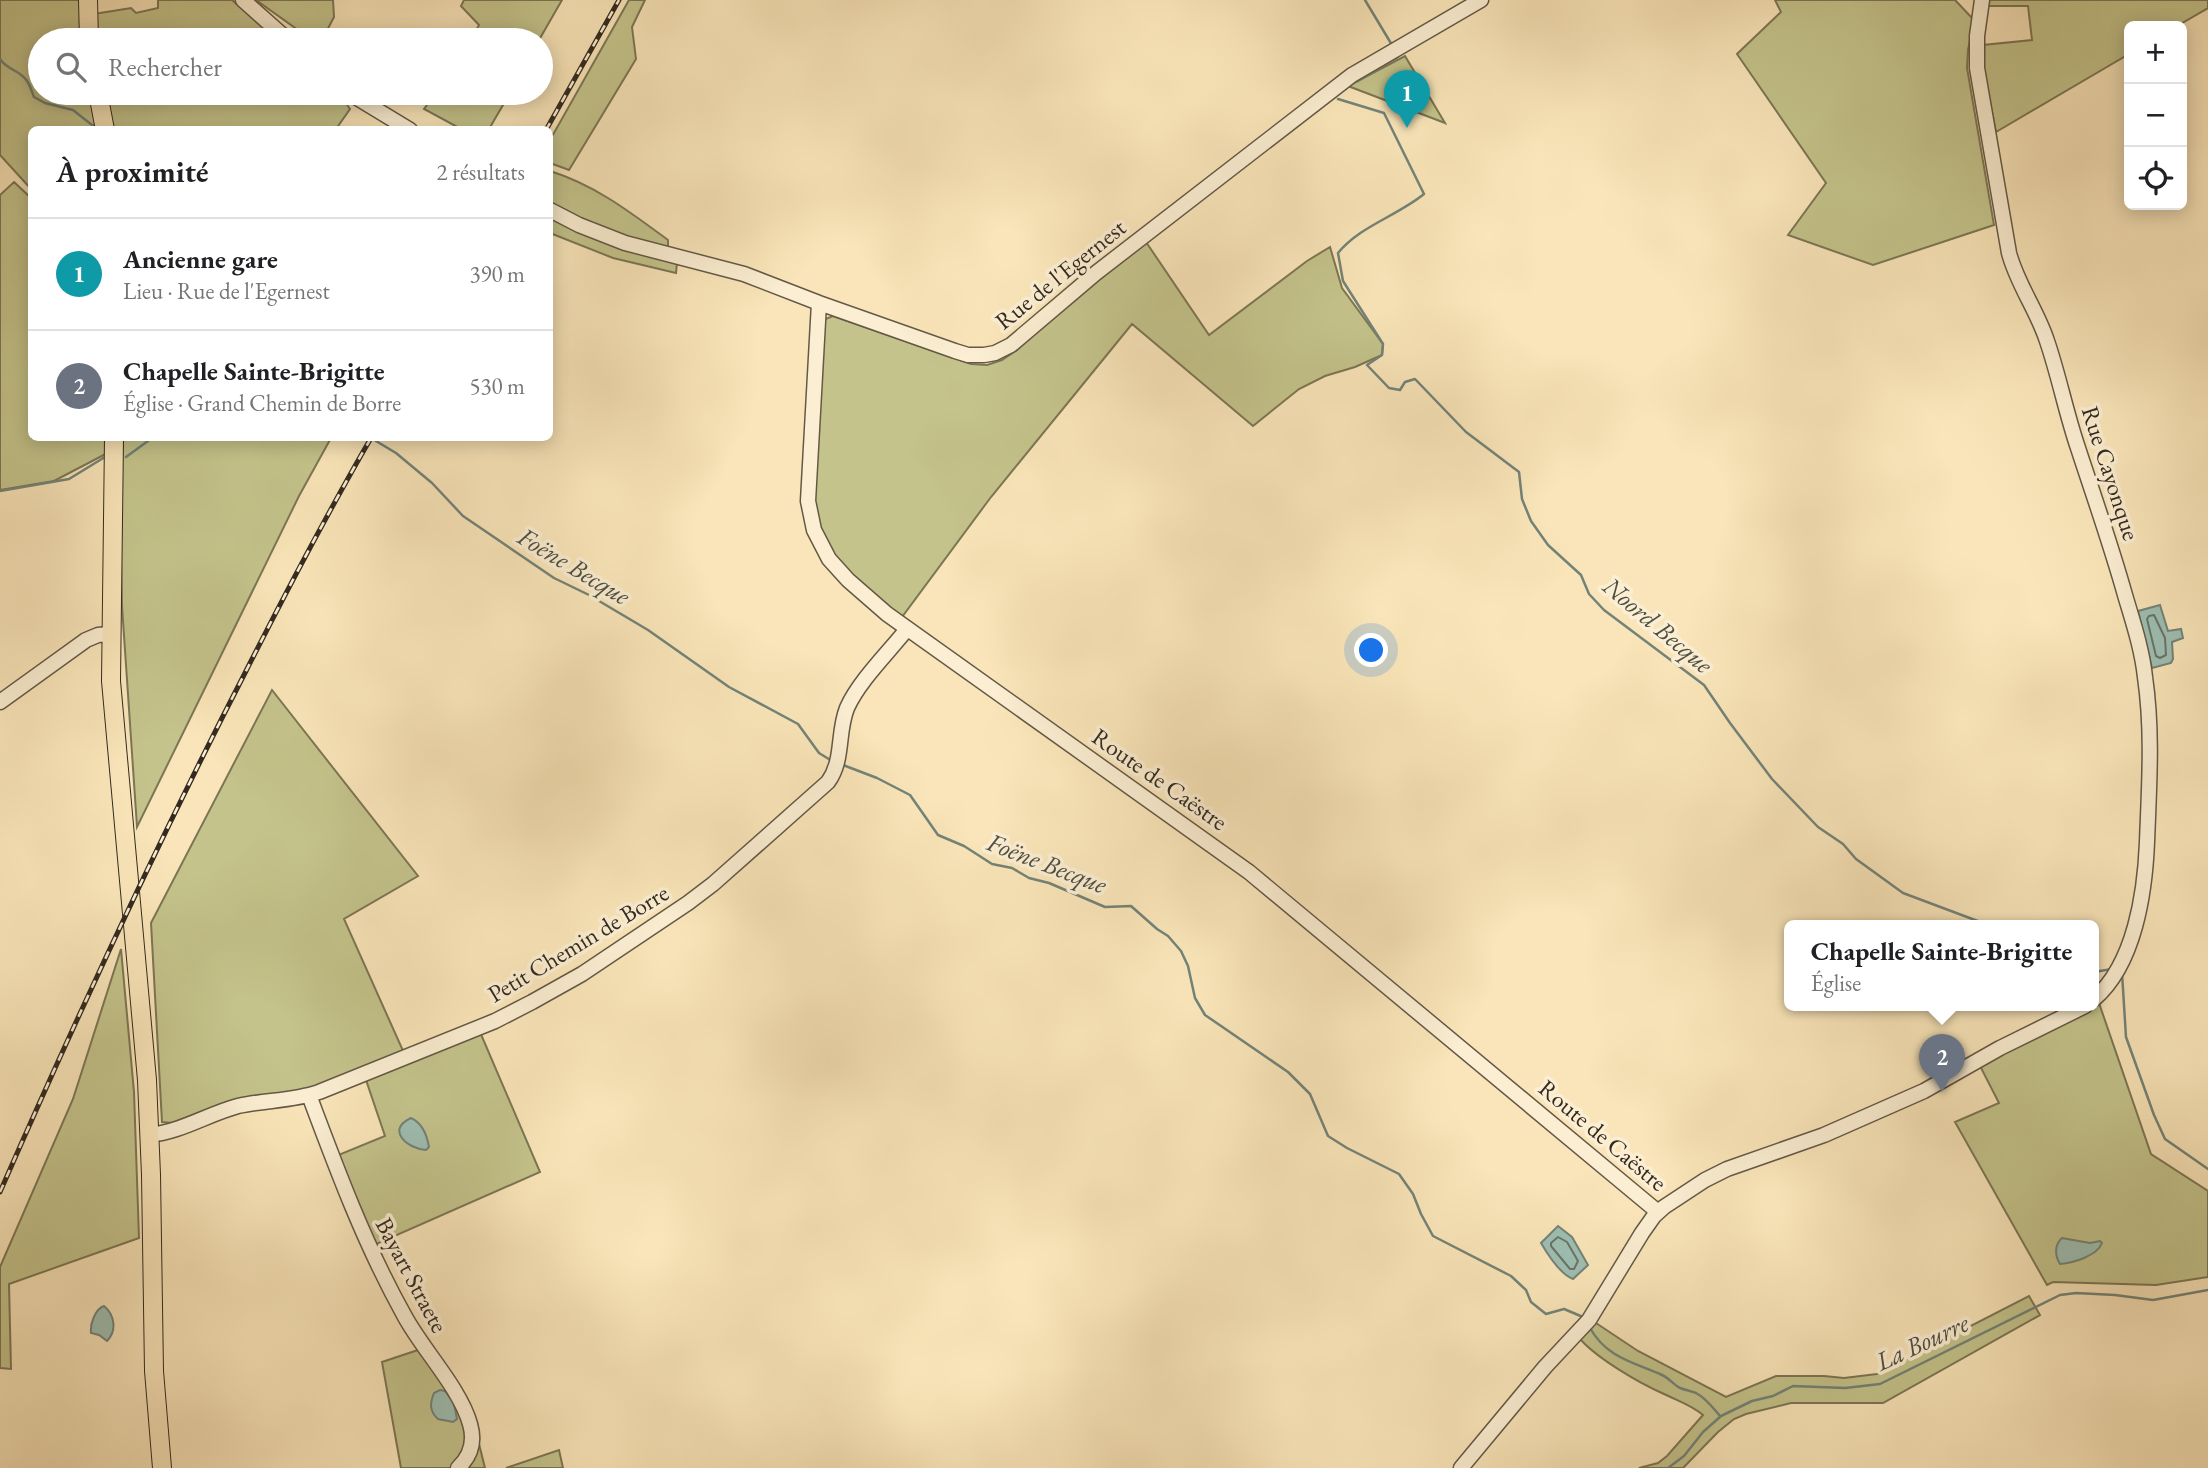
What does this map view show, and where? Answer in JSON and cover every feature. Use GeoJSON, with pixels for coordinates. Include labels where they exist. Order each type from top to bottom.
{"type":"FeatureCollection","features":[{"type":"Feature","properties":{"kind":"main road"},"geometry":{"type":"LineString","coordinates":[[88,0],[89,28]]}},
{"type":"Feature","properties":{"kind":"main road"},"geometry":{"type":"LineString","coordinates":[[100,105],[104,126]]}},
{"type":"Feature","properties":{"kind":"main road"},"geometry":{"type":"LineString","coordinates":[[114,441],[110,634],[116,741],[141,1010],[149,1135],[153,1364],[162,1468]]}},
{"type":"Feature","properties":{"kind":"street"},"geometry":{"type":"LineString","coordinates":[[243,0],[274,28]]}},
{"type":"Feature","properties":{"kind":"street","name":"Rue de l'Egernest"},"geometry":{"type":"LineString","coordinates":[[553,212],[625,243],[744,274],[962,353],[979,356],[1000,351],[1022,337],[1096,273],[1347,79],[1481,0]]}},
{"type":"Feature","properties":{"kind":"street","name":"Rue Cayonque"},"geometry":{"type":"LineString","coordinates":[[1982,0],[1977,36],[1977,68],[2009,253],[2017,278],[2046,338],[2074,437],[2137,634],[2145,674],[2150,748],[2145,876],[2132,931],[2119,966],[2099,994]]}},
{"type":"Feature","properties":{"kind":"street"},"geometry":{"type":"LineString","coordinates":[[366,105],[403,126]]}},
{"type":"Feature","properties":{"kind":"street","name":"Route de Caëstre"},"geometry":{"type":"LineString","coordinates":[[819,303],[808,484],[812,523],[825,552],[838,570],[907,629],[1249,872],[1658,1212]]}},
{"type":"Feature","properties":{"kind":"street","name":"Petit Chemin de Borre"},"geometry":{"type":"LineString","coordinates":[[149,1135],[170,1131],[238,1107],[309,1095],[456,1038],[524,1007],[590,968],[713,884],[828,782],[838,764],[843,722],[850,703],[907,629]]}},
{"type":"Feature","properties":{"kind":"street"},"geometry":{"type":"LineString","coordinates":[[0,702],[86,640],[110,634]]}},
{"type":"Feature","properties":{"kind":"street"},"geometry":{"type":"LineString","coordinates":[[1461,1468],[1545,1367],[1589,1320],[1642,1233],[1658,1212],[1727,1168],[1825,1135],[1924,1091],[2000,1048],[2075,1011]]}},
{"type":"Feature","properties":{"kind":"street","name":"Bayart Straete"},"geometry":{"type":"LineString","coordinates":[[309,1095],[360,1227],[379,1268],[412,1331],[467,1416],[472,1443],[468,1456],[458,1468]]}},
{"type":"Feature","properties":{"kind":"shaded area"},"geometry":{"type":"Polygon","coordinates":[[[0,0],[80,0],[80,14],[131,8],[136,13],[158,8],[158,0],[232,0],[264,28],[28,28],[28,105],[347,105],[350,109],[338,126],[113,126],[112,123],[105,126],[28,126],[28,186],[0,155],[0,0]]]}},
{"type":"Feature","properties":{"kind":"shaded area"},"geometry":{"type":"Polygon","coordinates":[[[256,0],[333,0],[334,17],[328,28],[295,28],[256,0]]]}},
{"type":"Feature","properties":{"kind":"shaded area"},"geometry":{"type":"Polygon","coordinates":[[[464,0],[562,0],[546,28],[477,28],[479,25],[461,6],[464,0]]]}},
{"type":"Feature","properties":{"kind":"shaded area"},"geometry":{"type":"Polygon","coordinates":[[[629,0],[645,0],[632,27],[636,59],[569,170],[553,164],[553,135],[629,0]]]}},
{"type":"Feature","properties":{"kind":"shaded area"},"geometry":{"type":"Polygon","coordinates":[[[1775,0],[1955,0],[1974,20],[1967,68],[1994,225],[1873,265],[1788,235],[1826,183],[1737,54],[1781,12],[1775,0]]]}},
{"type":"Feature","properties":{"kind":"shaded area"},"geometry":{"type":"Polygon","coordinates":[[[1988,0],[2208,0],[2208,8],[2186,21],[2124,21],[2124,57],[1996,132],[1983,67],[1983,45],[2032,40],[2028,6],[1987,6],[1988,0]]]}},
{"type":"Feature","properties":{"kind":"shaded area"},"geometry":{"type":"Polygon","coordinates":[[[1405,56],[1445,123],[1348,86],[1405,56]]]}},
{"type":"Feature","properties":{"kind":"shaded area"},"geometry":{"type":"Polygon","coordinates":[[[427,105],[503,105],[491,126],[455,126],[424,109],[427,105]]]}},
{"type":"Feature","properties":{"kind":"shaded area"},"geometry":{"type":"Polygon","coordinates":[[[553,172],[612,200],[668,240],[668,246],[666,249],[623,238],[553,206],[553,172]]]}},
{"type":"Feature","properties":{"kind":"shaded area"},"geometry":{"type":"Polygon","coordinates":[[[14,182],[28,195],[28,441],[329,441],[299,496],[137,827],[122,606],[119,447],[54,481],[0,490],[0,195],[14,182]]]}},
{"type":"Feature","properties":{"kind":"shaded area"},"geometry":{"type":"Polygon","coordinates":[[[553,218],[677,263],[676,273],[613,258],[553,234],[553,218]]]}},
{"type":"Feature","properties":{"kind":"shaded area"},"geometry":{"type":"Polygon","coordinates":[[[1144,239],[1209,335],[1307,261],[1330,247],[1342,288],[1383,344],[1382,355],[1325,376],[1299,389],[1253,426],[1132,324],[991,497],[902,617],[846,572],[824,542],[813,506],[823,320],[833,316],[971,364],[987,365],[1002,360],[1017,350],[1144,239]]]}},
{"type":"Feature","properties":{"kind":"shaded area"},"geometry":{"type":"Polygon","coordinates":[[[272,690],[418,876],[344,919],[404,1053],[306,1090],[219,1105],[172,1123],[162,1122],[151,923],[272,690]]]}},
{"type":"Feature","properties":{"kind":"shaded area"},"geometry":{"type":"Polygon","coordinates":[[[121,949],[134,1092],[139,1238],[9,1284],[11,1369],[0,1368],[0,1267],[73,1099],[121,949]]]}},
{"type":"Feature","properties":{"kind":"shaded area"},"geometry":{"type":"Polygon","coordinates":[[[2099,1003],[2151,1154],[2208,1191],[2208,1277],[2156,1285],[2053,1282],[2047,1285],[1955,1122],[1999,1103],[1979,1064],[2087,1011],[2099,1011],[2099,1003]]]}},
{"type":"Feature","properties":{"kind":"shaded area"},"geometry":{"type":"Polygon","coordinates":[[[480,1032],[540,1172],[372,1246],[336,1156],[385,1136],[365,1077],[480,1032]]]}},
{"type":"Feature","properties":{"kind":"shaded area"},"geometry":{"type":"Polygon","coordinates":[[[2029,1296],[2040,1315],[1883,1403],[1791,1403],[1746,1414],[1734,1419],[1718,1432],[1683,1468],[1639,1468],[1658,1463],[1667,1456],[1703,1415],[1619,1370],[1580,1339],[1593,1321],[1638,1351],[1726,1397],[1776,1376],[1844,1378],[1877,1374],[2029,1296]]]}},
{"type":"Feature","properties":{"kind":"shaded area"},"geometry":{"type":"Polygon","coordinates":[[[421,1349],[472,1416],[485,1468],[401,1468],[382,1362],[421,1349]]]}},
{"type":"Feature","properties":{"kind":"shaded area"},"geometry":{"type":"Polygon","coordinates":[[[559,1450],[563,1468],[506,1468],[559,1450]]]}},
{"type":"Feature","properties":{"kind":"water"},"geometry":{"type":"Polygon","coordinates":[[[2160,605],[2168,631],[2181,629],[2183,638],[2172,642],[2171,663],[2152,668],[2138,611],[2160,605]]]}},
{"type":"Feature","properties":{"kind":"water"},"geometry":{"type":"Polygon","coordinates":[[[411,1118],[421,1126],[425,1134],[429,1147],[426,1150],[406,1143],[402,1138],[400,1128],[411,1118]]]}},
{"type":"Feature","properties":{"kind":"water"},"geometry":{"type":"Polygon","coordinates":[[[1558,1226],[1572,1237],[1588,1265],[1573,1279],[1559,1269],[1541,1243],[1558,1226]]]}},
{"type":"Feature","properties":{"kind":"water"},"geometry":{"type":"Polygon","coordinates":[[[2062,1238],[2102,1243],[2090,1255],[2060,1264],[2056,1251],[2062,1238]]]}},
{"type":"Feature","properties":{"kind":"water"},"geometry":{"type":"Polygon","coordinates":[[[104,1306],[111,1314],[113,1323],[112,1333],[107,1341],[91,1333],[94,1317],[104,1306]]]}},
{"type":"Feature","properties":{"kind":"water"},"geometry":{"type":"Polygon","coordinates":[[[445,1391],[454,1403],[457,1419],[453,1422],[438,1419],[432,1410],[434,1393],[445,1391]]]}},
{"type":"Feature","properties":{"kind":"waterway"},"geometry":{"type":"LineString","coordinates":[[1365,0],[1392,45]]}},
{"type":"Feature","properties":{"kind":"waterway","name":"Noord Becque"},"geometry":{"type":"LineString","coordinates":[[1358,81],[1398,57]]}},
{"type":"Feature","properties":{"kind":"waterway"},"geometry":{"type":"LineString","coordinates":[[0,59],[28,83]]}},
{"type":"Feature","properties":{"kind":"waterway","name":"Noord Becque"},"geometry":{"type":"LineString","coordinates":[[1338,99],[1384,113],[1424,194],[1357,235],[1338,253],[1343,281],[1383,344],[1382,355],[1367,365],[1389,388],[1400,390],[1405,382],[1415,379],[1466,432],[1519,472],[1522,499],[1531,521],[1548,545],[1581,575],[1589,594],[1604,610],[1704,685],[1772,779],[1818,827],[1903,893],[1975,920]]}},
{"type":"Feature","properties":{"kind":"waterway"},"geometry":{"type":"LineString","coordinates":[[53,105],[73,110],[92,125],[98,125]]}},
{"type":"Feature","properties":{"kind":"waterway"},"geometry":{"type":"LineString","coordinates":[[126,457],[148,441]]}},
{"type":"Feature","properties":{"kind":"waterway","name":"Foëne Becque"},"geometry":{"type":"LineString","coordinates":[[376,441],[396,453],[432,483],[463,516],[554,578],[648,630],[729,687],[798,724],[819,753],[832,761]]}},
{"type":"Feature","properties":{"kind":"waterway"},"geometry":{"type":"LineString","coordinates":[[0,491],[69,479],[105,457]]}},
{"type":"Feature","properties":{"kind":"waterway","name":"Foëne Becque"},"geometry":{"type":"LineString","coordinates":[[843,765],[910,795],[938,835],[964,846],[992,864],[1012,868],[1029,878],[1049,883],[1105,907],[1131,906],[1168,936],[1181,951],[1188,966],[1195,998],[1205,1015],[1288,1072],[1310,1094],[1328,1136],[1399,1174],[1413,1194],[1433,1236],[1511,1276],[1526,1290],[1531,1302],[1546,1314],[1564,1309],[1583,1317]]}},
{"type":"Feature","properties":{"kind":"waterway","name":"Noord Becque"},"geometry":{"type":"LineString","coordinates":[[2099,971],[2112,969]]}},
{"type":"Feature","properties":{"kind":"waterway","name":"Noord Becque"},"geometry":{"type":"LineString","coordinates":[[2122,973],[2126,1037],[2154,1115],[2165,1139],[2208,1169]]}},
{"type":"Feature","properties":{"kind":"waterway","name":"La Bourre"},"geometry":{"type":"LineString","coordinates":[[1668,1468],[1684,1456],[1703,1432],[1721,1416],[1752,1401],[1773,1396],[1793,1386],[1845,1388],[1880,1384],[2060,1295],[2115,1295],[2153,1300],[2208,1290]]}},
{"type":"Feature","properties":{"kind":"waterway","name":"Foëne Becque"},"geometry":{"type":"LineString","coordinates":[[1590,1328],[1613,1353],[1665,1376],[1680,1388],[1700,1395],[1720,1416]]}},
{"type":"Feature","properties":{"kind":"railway"},"geometry":{"type":"LineString","coordinates":[[548,126],[619,0]]}},
{"type":"Feature","properties":{"kind":"railway"},"geometry":{"type":"LineString","coordinates":[[0,1192],[88,995],[181,800],[292,583],[369,441]]}},
{"type":"Feature","properties":{"kind":"place","name":"Ancienne gare"},"geometry":{"type":"Point","coordinates":[1407,128]}},
{"type":"Feature","properties":{"kind":"place","name":"Chapelle Sainte-Brigitte"},"geometry":{"type":"Point","coordinates":[1942,1092]}}]}
